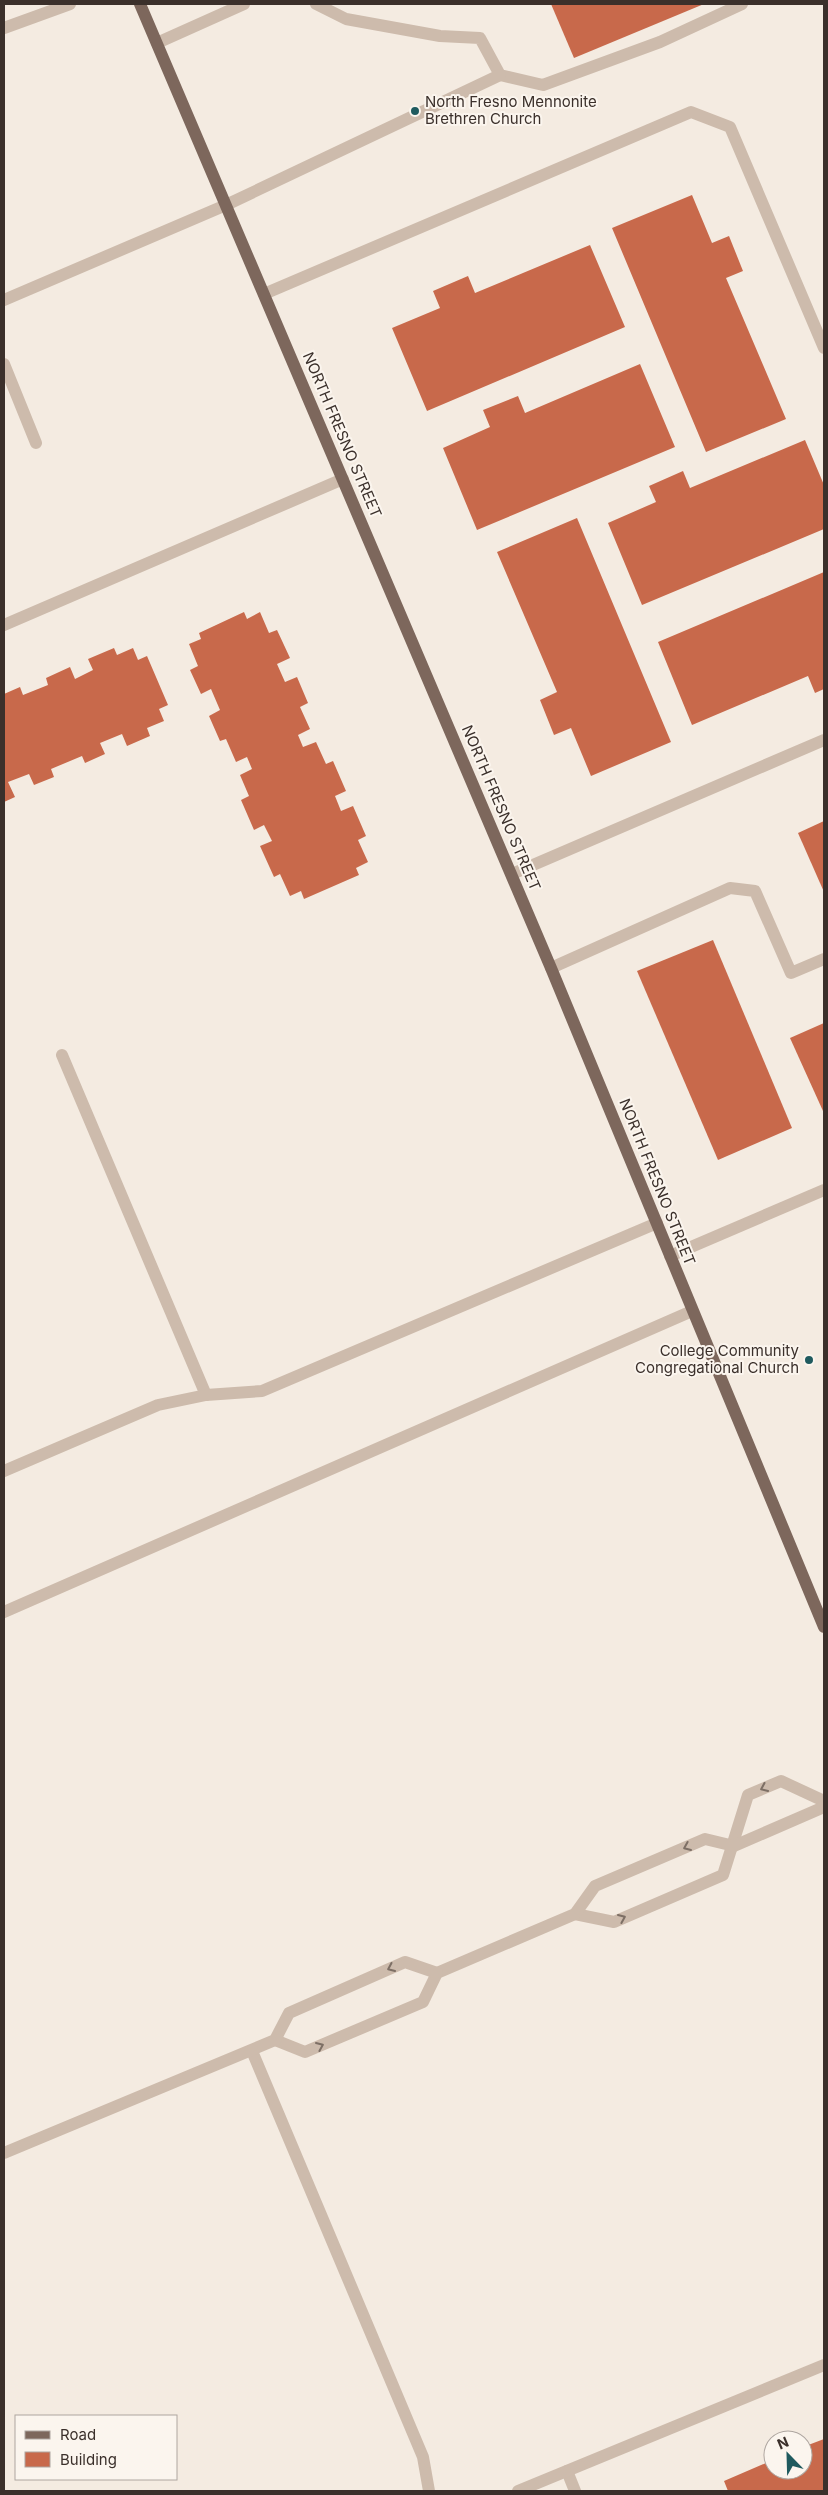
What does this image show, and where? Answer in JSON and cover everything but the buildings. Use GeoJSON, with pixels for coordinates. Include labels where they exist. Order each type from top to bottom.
{"type":"FeatureCollection","features":[{"type":"Feature","properties":{"kind":"main road","name":"NORTH FRESNO STREET"},"geometry":{"type":"LineString","coordinates":[[140,4],[512,874],[824,1628]]}},
{"type":"Feature","properties":{"kind":"street"},"geometry":{"type":"LineString","coordinates":[[4,28],[70,4]]}},
{"type":"Feature","properties":{"kind":"street"},"geometry":{"type":"LineString","coordinates":[[157,43],[244,4]]}},
{"type":"Feature","properties":{"kind":"street"},"geometry":{"type":"LineString","coordinates":[[316,4],[346,18],[440,36],[480,38],[500,75]]}},
{"type":"Feature","properties":{"kind":"street"},"geometry":{"type":"LineString","coordinates":[[4,300],[226,205],[500,75],[543,86],[660,42],[742,4]]}},
{"type":"Feature","properties":{"kind":"street"},"geometry":{"type":"LineString","coordinates":[[264,294],[692,112],[730,127],[824,348]]}},
{"type":"Feature","properties":{"kind":"street"},"geometry":{"type":"LineString","coordinates":[[4,364],[36,442]]}},
{"type":"Feature","properties":{"kind":"street"},"geometry":{"type":"LineString","coordinates":[[4,625],[343,479]]}},
{"type":"Feature","properties":{"kind":"street"},"geometry":{"type":"LineString","coordinates":[[512,874],[824,740]]}},
{"type":"Feature","properties":{"kind":"street"},"geometry":{"type":"LineString","coordinates":[[551,968],[730,888],[755,891],[791,973],[824,959]]}},
{"type":"Feature","properties":{"kind":"street"},"geometry":{"type":"LineString","coordinates":[[62,1056],[206,1395]]}},
{"type":"Feature","properties":{"kind":"street"},"geometry":{"type":"LineString","coordinates":[[670,1256],[824,1190]]}},
{"type":"Feature","properties":{"kind":"street"},"geometry":{"type":"LineString","coordinates":[[4,1471],[158,1404],[206,1395],[262,1391],[657,1223]]}},
{"type":"Feature","properties":{"kind":"street"},"geometry":{"type":"LineString","coordinates":[[4,1612],[692,1311]]}},
{"type":"Feature","properties":{"kind":"street"},"geometry":{"type":"LineString","coordinates":[[575,1914],[614,1922],[723,1875],[734,1846],[748,1795],[781,1781],[824,1801]]}},
{"type":"Feature","properties":{"kind":"street"},"geometry":{"type":"LineString","coordinates":[[275,2040],[305,2052],[314,2049],[423,2002],[437,1973],[575,1914],[595,1886],[704,1839],[734,1846],[824,1807]]}},
{"type":"Feature","properties":{"kind":"street"},"geometry":{"type":"LineString","coordinates":[[4,2153],[252,2051],[275,2040],[289,2013],[405,1962],[437,1973]]}},
{"type":"Feature","properties":{"kind":"street"},"geometry":{"type":"LineString","coordinates":[[252,2051],[423,2457],[429,2491]]}},
{"type":"Feature","properties":{"kind":"street"},"geometry":{"type":"LineString","coordinates":[[518,2491],[824,2364]]}},
{"type":"Feature","properties":{"kind":"street"},"geometry":{"type":"LineString","coordinates":[[567,2471],[575,2491]]}},
{"type":"Feature","properties":{"kind":"place","name":"North Fresno Mennonite Brethren Church"},"geometry":{"type":"Point","coordinates":[415,111]}},
{"type":"Feature","properties":{"kind":"place","name":"College Community Congregational Church"},"geometry":{"type":"Point","coordinates":[809,1360]}}]}
